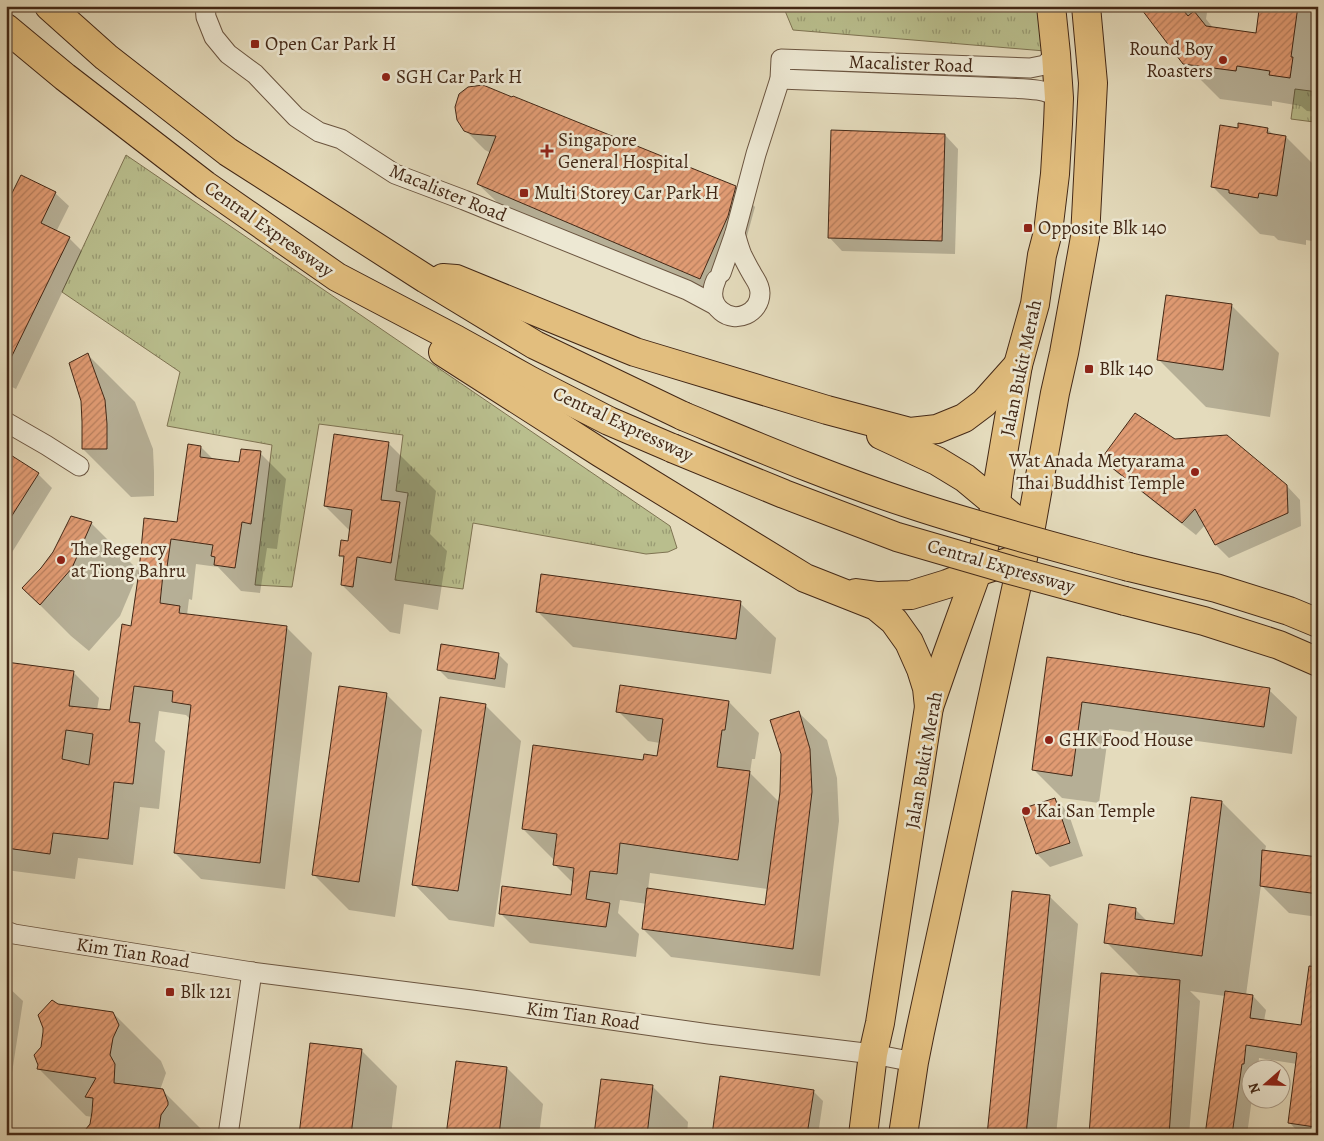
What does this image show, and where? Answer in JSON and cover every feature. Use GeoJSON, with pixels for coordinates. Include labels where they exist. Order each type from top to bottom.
{"type":"FeatureCollection","features":[{"type":"Feature","properties":{"kind":"main road","name":"Central Expressway"},"geometry":{"type":"LineString","coordinates":[[48,6],[106,57],[228,152],[426,279],[535,345],[625,390],[796,462],[910,504],[1129,568],[1216,588],[1289,611],[1318,623]]}},
{"type":"Feature","properties":{"kind":"main road","name":"Jalan Bukit Merah"},"geometry":{"type":"LineString","coordinates":[[863,1135],[873,1054],[882,1014],[929,707],[977,572],[996,503],[1018,365],[1036,304],[1042,255],[1048,232],[1055,174],[1059,98],[1051,6]]}},
{"type":"Feature","properties":{"kind":"main road","name":"Jalan Bukit Merah"},"geometry":{"type":"LineString","coordinates":[[903,1135],[914,1062],[1026,545],[1085,237],[1093,84],[1086,6]]}},
{"type":"Feature","properties":{"kind":"main road","name":"Central Expressway"},"geometry":{"type":"LineString","coordinates":[[6,28],[205,185],[337,277],[456,340],[530,382],[609,421],[784,494],[897,536],[1007,569],[1204,621],[1279,645],[1318,662]]}},
{"type":"Feature","properties":{"kind":"main road"},"geometry":{"type":"LineString","coordinates":[[337,277],[449,356],[805,578],[876,606],[894,622],[909,642],[927,688],[929,707]]}},
{"type":"Feature","properties":{"kind":"main road"},"geometry":{"type":"LineString","coordinates":[[426,279],[456,279],[635,352],[827,410],[910,432],[937,429],[964,418],[984,403],[1018,365]]}},
{"type":"Feature","properties":{"kind":"main road"},"geometry":{"type":"LineString","coordinates":[[827,410],[938,461],[965,478],[996,503],[1026,545],[977,572],[948,584],[912,595],[878,596],[840,591]]}},
{"type":"Feature","properties":{"kind":"street","name":"Macalister Road"},"geometry":{"type":"LineString","coordinates":[[205,6],[206,17],[214,37],[228,54],[255,74],[296,117],[319,132],[341,138],[395,174],[688,290],[715,305]]}},
{"type":"Feature","properties":{"kind":"street","name":"Macalister Road"},"geometry":{"type":"LineString","coordinates":[[735,233],[742,254],[759,286],[760,294],[754,310],[736,317],[728,316],[715,305],[712,297],[712,288],[719,277],[735,233],[756,154],[780,79],[781,59],[1030,68],[1046,65],[1056,54]]}},
{"type":"Feature","properties":{"kind":"street","name":"Macalister Road"},"geometry":{"type":"LineString","coordinates":[[780,79],[1007,88],[1044,91],[1059,98]]}},
{"type":"Feature","properties":{"kind":"street"},"geometry":{"type":"LineString","coordinates":[[688,290],[704,287],[729,270],[745,270],[752,275]]}},
{"type":"Feature","properties":{"kind":"street"},"geometry":{"type":"LineString","coordinates":[[6,422],[79,466]]}},
{"type":"Feature","properties":{"kind":"street","name":"Kim Tian Road"},"geometry":{"type":"LineString","coordinates":[[9,934],[252,972],[873,1054],[914,1062]]}},
{"type":"Feature","properties":{"kind":"street"},"geometry":{"type":"LineString","coordinates":[[228,1135],[252,972]]}},
{"type":"Feature","properties":{"kind":"green space"},"geometry":{"type":"Polygon","coordinates":[[[783,6],[1042,6],[1045,51],[793,30],[783,6]]]}},
{"type":"Feature","properties":{"kind":"green space"},"geometry":{"type":"Polygon","coordinates":[[[1295,89],[1318,92],[1314,122],[1291,119],[1295,89]]]}},
{"type":"Feature","properties":{"kind":"green space"},"geometry":{"type":"Polygon","coordinates":[[[126,155],[670,526],[677,548],[668,552],[646,554],[473,523],[463,589],[395,580],[408,493],[396,491],[403,435],[319,424],[292,587],[255,585],[272,445],[167,426],[180,372],[62,292],[126,155]]]}},
{"type":"Feature","properties":{"kind":"building"},"geometry":{"type":"Polygon","coordinates":[[[1139,6],[1180,6],[1188,16],[1194,11],[1206,26],[1256,33],[1259,10],[1266,11],[1266,6],[1298,6],[1290,78],[1269,75],[1270,71],[1237,66],[1236,71],[1183,64],[1139,6]]]}},
{"type":"Feature","properties":{"kind":"building"},"geometry":{"type":"Polygon","coordinates":[[[483,85],[736,186],[728,216],[700,279],[477,184],[496,136],[472,134],[464,131],[457,120],[455,107],[459,94],[468,87],[483,85]]]}},
{"type":"Feature","properties":{"kind":"building"},"geometry":{"type":"Polygon","coordinates":[[[1238,123],[1268,128],[1267,133],[1286,136],[1277,196],[1259,193],[1258,198],[1229,193],[1229,190],[1211,187],[1220,125],[1238,128],[1238,123]]]}},
{"type":"Feature","properties":{"kind":"building"},"geometry":{"type":"Polygon","coordinates":[[[831,130],[945,134],[942,241],[828,238],[831,130]]]}},
{"type":"Feature","properties":{"kind":"building"},"geometry":{"type":"Polygon","coordinates":[[[21,175],[56,192],[41,223],[70,237],[6,368],[6,205],[21,175]]]}},
{"type":"Feature","properties":{"kind":"building"},"geometry":{"type":"Polygon","coordinates":[[[1166,295],[1232,304],[1223,370],[1157,360],[1166,295]]]}},
{"type":"Feature","properties":{"kind":"building"},"geometry":{"type":"Polygon","coordinates":[[[88,353],[105,400],[107,449],[82,449],[81,401],[69,363],[88,353]]]}},
{"type":"Feature","properties":{"kind":"building","name":"Wat Anada Metyarama Thai Buddhist Temple"},"geometry":{"type":"Polygon","coordinates":[[[1135,413],[1175,439],[1227,435],[1287,485],[1288,513],[1215,545],[1195,509],[1182,523],[1101,459],[1135,413]]]}},
{"type":"Feature","properties":{"kind":"building"},"geometry":{"type":"Polygon","coordinates":[[[334,434],[389,442],[381,500],[400,502],[391,563],[357,557],[353,587],[341,585],[344,556],[339,556],[341,540],[348,541],[352,510],[324,506],[334,434]]]}},
{"type":"Feature","properties":{"kind":"building"},"geometry":{"type":"Polygon","coordinates":[[[188,444],[201,446],[200,457],[239,462],[241,449],[261,451],[251,524],[242,522],[235,568],[214,565],[215,557],[211,556],[213,545],[171,539],[166,574],[163,574],[160,603],[180,606],[179,613],[287,626],[260,863],[174,853],[191,705],[172,702],[173,691],[134,686],[129,722],[140,723],[133,784],[114,782],[108,839],[53,833],[50,854],[6,848],[6,662],[74,671],[69,706],[110,710],[122,624],[131,626],[144,518],[177,522],[188,444]],[[66,730],[62,759],[89,765],[93,734],[66,730]]]}},
{"type":"Feature","properties":{"kind":"building"},"geometry":{"type":"Polygon","coordinates":[[[6,452],[39,473],[6,525],[6,452]]]}},
{"type":"Feature","properties":{"kind":"building","name":"The Regency at Tiong Bahru"},"geometry":{"type":"Polygon","coordinates":[[[71,516],[92,522],[72,568],[40,605],[22,588],[53,552],[71,516]]]}},
{"type":"Feature","properties":{"kind":"building"},"geometry":{"type":"Polygon","coordinates":[[[541,574],[741,601],[736,639],[536,612],[541,574]]]}},
{"type":"Feature","properties":{"kind":"building"},"geometry":{"type":"Polygon","coordinates":[[[441,644],[499,653],[495,679],[437,670],[441,644]]]}},
{"type":"Feature","properties":{"kind":"building"},"geometry":{"type":"Polygon","coordinates":[[[1047,657],[1270,688],[1264,727],[1082,702],[1072,776],[1032,770],[1047,657]]]}},
{"type":"Feature","properties":{"kind":"building"},"geometry":{"type":"Polygon","coordinates":[[[620,685],[729,701],[725,730],[722,730],[717,767],[750,771],[738,860],[620,843],[617,874],[590,871],[586,899],[610,903],[606,927],[499,914],[502,886],[571,895],[574,868],[553,865],[557,834],[522,829],[533,745],[643,760],[644,754],[657,756],[663,719],[616,712],[620,685]]]}},
{"type":"Feature","properties":{"kind":"building"},"geometry":{"type":"Polygon","coordinates":[[[339,686],[387,693],[359,882],[312,875],[339,686]]]}},
{"type":"Feature","properties":{"kind":"building"},"geometry":{"type":"Polygon","coordinates":[[[440,697],[486,704],[458,891],[412,885],[440,697]]]}},
{"type":"Feature","properties":{"kind":"building"},"geometry":{"type":"Polygon","coordinates":[[[799,711],[810,749],[812,792],[793,949],[642,929],[647,888],[765,905],[780,792],[781,754],[770,720],[799,711]]]}},
{"type":"Feature","properties":{"kind":"building"},"geometry":{"type":"Polygon","coordinates":[[[1191,797],[1222,801],[1202,956],[1104,943],[1109,904],[1136,908],[1135,919],[1174,924],[1191,797]]]}},
{"type":"Feature","properties":{"kind":"building"},"geometry":{"type":"Polygon","coordinates":[[[1055,798],[1070,843],[1036,854],[1021,809],[1055,798]]]}},
{"type":"Feature","properties":{"kind":"building"},"geometry":{"type":"Polygon","coordinates":[[[1262,850],[1318,857],[1318,894],[1260,886],[1262,850]]]}},
{"type":"Feature","properties":{"kind":"building"},"geometry":{"type":"Polygon","coordinates":[[[1012,891],[1050,895],[1026,1135],[987,1135],[1012,891]]]}},
{"type":"Feature","properties":{"kind":"building"},"geometry":{"type":"Polygon","coordinates":[[[1309,966],[1318,967],[1318,1106],[1315,1127],[1288,1123],[1290,1108],[1292,1108],[1297,1053],[1246,1045],[1245,1058],[1242,1058],[1232,1135],[1205,1135],[1225,991],[1253,995],[1250,1018],[1301,1025],[1309,966]]]}},
{"type":"Feature","properties":{"kind":"building"},"geometry":{"type":"Polygon","coordinates":[[[1101,973],[1180,980],[1169,1135],[1089,1135],[1101,973]]]}},
{"type":"Feature","properties":{"kind":"building"},"geometry":{"type":"Polygon","coordinates":[[[52,1000],[58,1004],[113,1012],[119,1025],[113,1038],[110,1055],[115,1064],[114,1083],[163,1089],[168,1105],[161,1115],[158,1135],[81,1135],[90,1124],[93,1098],[85,1097],[96,1078],[37,1069],[38,1065],[34,1055],[41,1047],[43,1032],[38,1015],[52,1000]]]}},
{"type":"Feature","properties":{"kind":"building"},"geometry":{"type":"Polygon","coordinates":[[[310,1043],[362,1049],[351,1135],[299,1135],[310,1043]]]}},
{"type":"Feature","properties":{"kind":"building"},"geometry":{"type":"Polygon","coordinates":[[[456,1061],[507,1067],[499,1135],[446,1135],[456,1061]]]}},
{"type":"Feature","properties":{"kind":"building"},"geometry":{"type":"Polygon","coordinates":[[[720,1076],[814,1090],[807,1135],[712,1135],[720,1076]]]}},
{"type":"Feature","properties":{"kind":"building"},"geometry":{"type":"Polygon","coordinates":[[[601,1079],[653,1085],[647,1135],[594,1135],[601,1079]]]}},
{"type":"Feature","properties":{"kind":"place","name":"Open Car Park H"},"geometry":{"type":"Point","coordinates":[255,44]}},
{"type":"Feature","properties":{"kind":"place","name":"Round Boy Roasters"},"geometry":{"type":"Point","coordinates":[1223,60]}},
{"type":"Feature","properties":{"kind":"place","name":"SGH Car Park H"},"geometry":{"type":"Point","coordinates":[386,77]}},
{"type":"Feature","properties":{"kind":"place","name":"Singapore General Hospital"},"geometry":{"type":"Point","coordinates":[547,151]}},
{"type":"Feature","properties":{"kind":"place","name":"Multi Storey Car Park H"},"geometry":{"type":"Point","coordinates":[524,193]}},
{"type":"Feature","properties":{"kind":"place","name":"Opposite Blk 140"},"geometry":{"type":"Point","coordinates":[1028,228]}},
{"type":"Feature","properties":{"kind":"place","name":"Blk 140"},"geometry":{"type":"Point","coordinates":[1089,369]}},
{"type":"Feature","properties":{"kind":"place","name":"Wat Anada Metyarama Thai Buddhist Temple"},"geometry":{"type":"Point","coordinates":[1195,472]}},
{"type":"Feature","properties":{"kind":"place","name":"The Regency at Tiong Bahru"},"geometry":{"type":"Point","coordinates":[61,560]}},
{"type":"Feature","properties":{"kind":"place","name":"GHK Food House"},"geometry":{"type":"Point","coordinates":[1049,740]}},
{"type":"Feature","properties":{"kind":"place","name":"Kai San Temple"},"geometry":{"type":"Point","coordinates":[1026,811]}},
{"type":"Feature","properties":{"kind":"place","name":"Blk 121"},"geometry":{"type":"Point","coordinates":[170,992]}}]}
